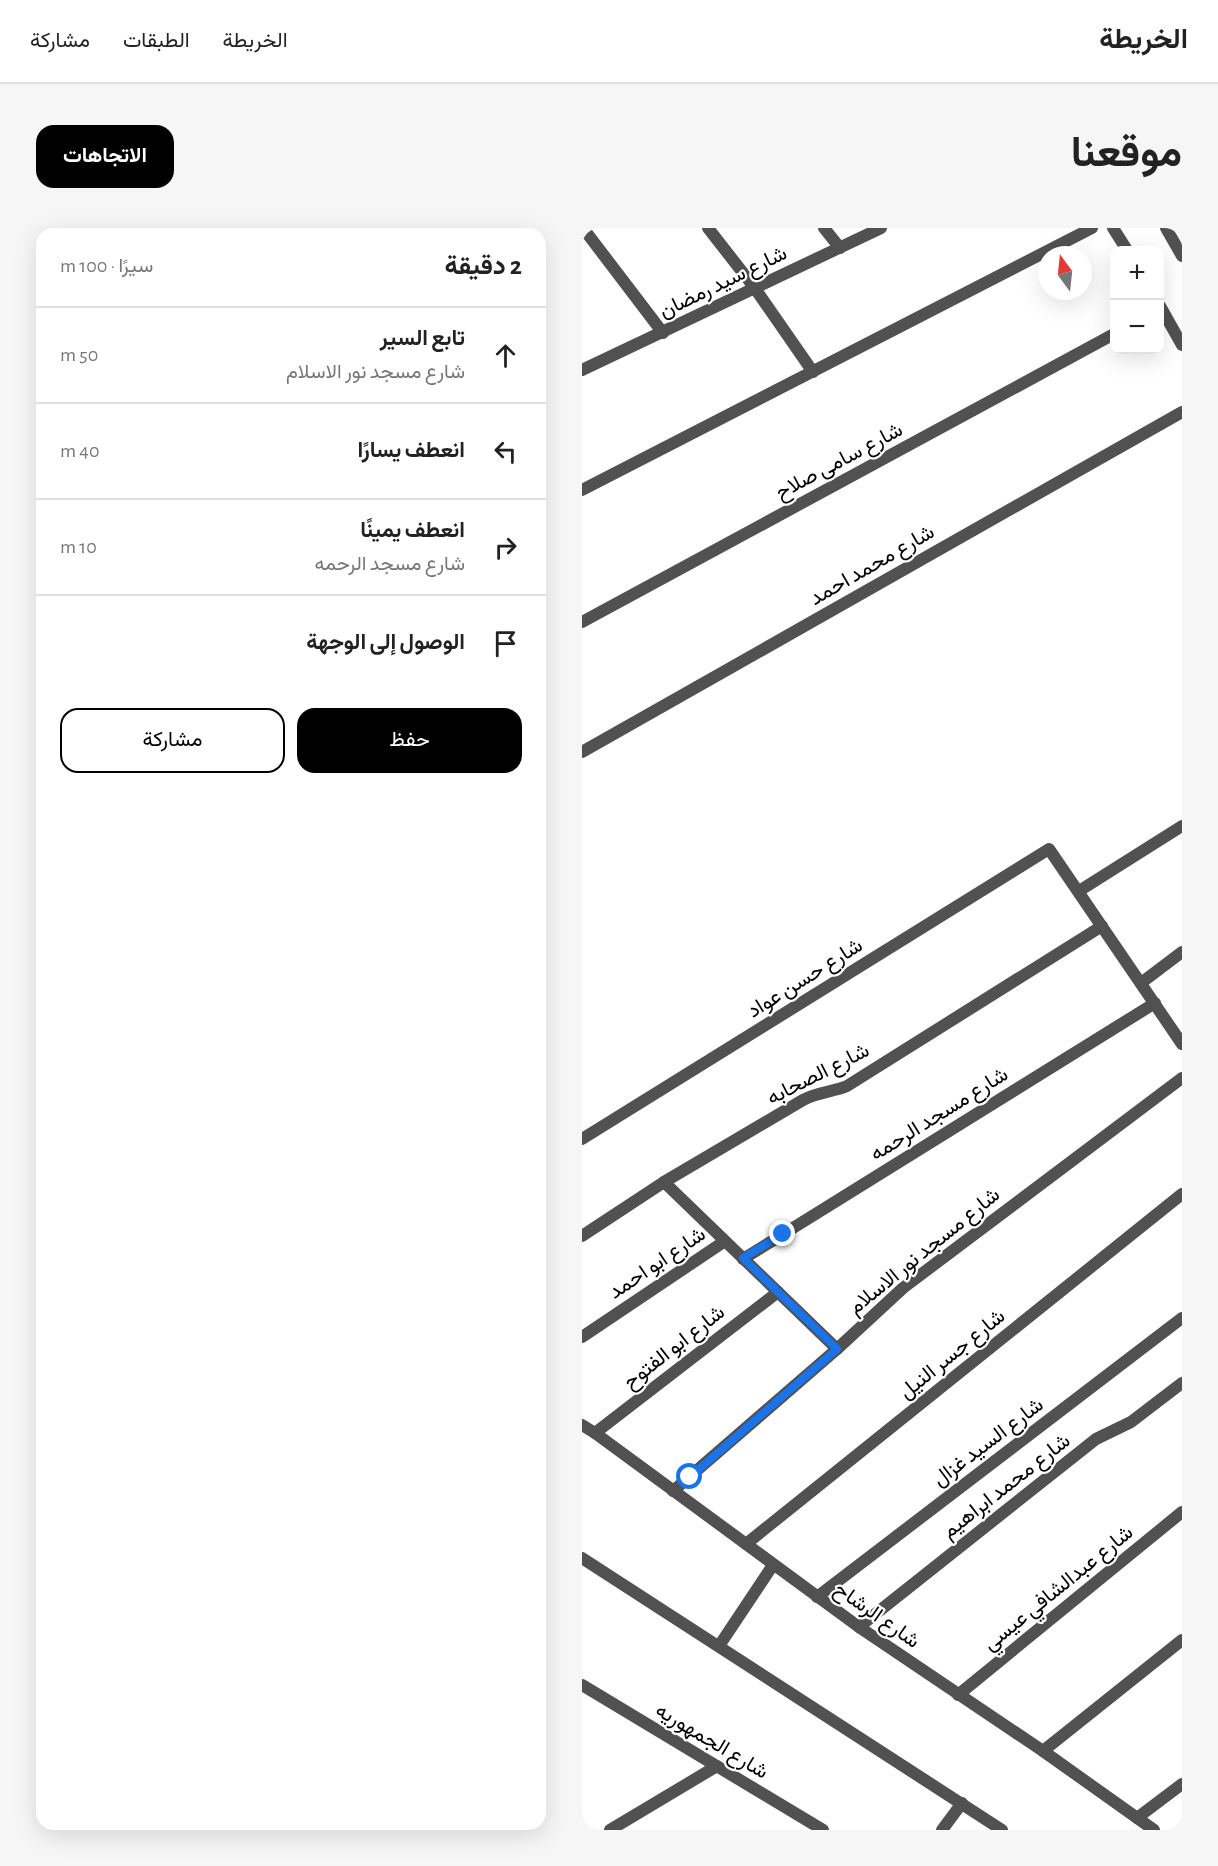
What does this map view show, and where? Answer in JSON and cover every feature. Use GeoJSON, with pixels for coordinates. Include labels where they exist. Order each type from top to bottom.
{"type":"FeatureCollection","features":[{"type":"Feature","properties":{"kind":"street"},"geometry":{"type":"LineString","coordinates":[[583,228],[663,333]]}},
{"type":"Feature","properties":{"kind":"street"},"geometry":{"type":"LineString","coordinates":[[708,228],[754,287],[813,372]]}},
{"type":"Feature","properties":{"kind":"street"},"geometry":{"type":"LineString","coordinates":[[824,228],[840,248]]}},
{"type":"Feature","properties":{"kind":"street","name":"شارع سيد رمضان"},"geometry":{"type":"LineString","coordinates":[[582,370],[881,228]]}},
{"type":"Feature","properties":{"kind":"street"},"geometry":{"type":"LineString","coordinates":[[582,490],[1092,228]]}},
{"type":"Feature","properties":{"kind":"street"},"geometry":{"type":"LineString","coordinates":[[1113,228],[1124,246]]}},
{"type":"Feature","properties":{"kind":"street"},"geometry":{"type":"LineString","coordinates":[[1166,228],[1182,256]]}},
{"type":"Feature","properties":{"kind":"street"},"geometry":{"type":"LineString","coordinates":[[1164,315],[1182,345]]}},
{"type":"Feature","properties":{"kind":"street","name":"شارع سامى صلاح"},"geometry":{"type":"LineString","coordinates":[[582,622],[1110,336]]}},
{"type":"Feature","properties":{"kind":"street","name":"شارع محمد احمد"},"geometry":{"type":"LineString","coordinates":[[582,752],[1182,412]]}},
{"type":"Feature","properties":{"kind":"street"},"geometry":{"type":"LineString","coordinates":[[1182,826],[1079,891],[1182,1044]]}},
{"type":"Feature","properties":{"kind":"street","name":"شارع حسن عواد"},"geometry":{"type":"LineString","coordinates":[[582,1139],[1048,849],[1079,891]]}},
{"type":"Feature","properties":{"kind":"street","name":"شارع الصحابه"},"geometry":{"type":"LineString","coordinates":[[582,1236],[664,1182],[803,1100],[814,1094],[847,1086],[1102,926]]}},
{"type":"Feature","properties":{"kind":"street"},"geometry":{"type":"LineString","coordinates":[[1141,983],[1182,952]]}},
{"type":"Feature","properties":{"kind":"street","name":"شارع مسجد الرحمه"},"geometry":{"type":"LineString","coordinates":[[743,1258],[1155,1003]]}},
{"type":"Feature","properties":{"kind":"street","name":"شارع مسجد نور الاسلام"},"geometry":{"type":"LineString","coordinates":[[673,1491],[837,1349],[903,1288],[1182,1077]]}},
{"type":"Feature","properties":{"kind":"street"},"geometry":{"type":"LineString","coordinates":[[664,1182],[837,1349]]}},
{"type":"Feature","properties":{"kind":"street","name":"شارع جسر النيل"},"geometry":{"type":"LineString","coordinates":[[746,1544],[1182,1194]]}},
{"type":"Feature","properties":{"kind":"street","name":"شارع ابو احمد"},"geometry":{"type":"LineString","coordinates":[[582,1337],[725,1241]]}},
{"type":"Feature","properties":{"kind":"street","name":"شارع ابو الفتوح"},"geometry":{"type":"LineString","coordinates":[[595,1433],[778,1292]]}},
{"type":"Feature","properties":{"kind":"street","name":"شارع السيد غزال"},"geometry":{"type":"LineString","coordinates":[[817,1597],[1182,1318]]}},
{"type":"Feature","properties":{"kind":"street","name":"شارع محمد ابراهيم"},"geometry":{"type":"LineString","coordinates":[[859,1628],[1096,1439],[1131,1422],[1182,1383]]}},
{"type":"Feature","properties":{"kind":"street","name":"شارع الرشاح"},"geometry":{"type":"LineString","coordinates":[[582,1425],[859,1628],[1043,1751],[1154,1830]]}},
{"type":"Feature","properties":{"kind":"street","name":"شارع عبدالشافي عيسي"},"geometry":{"type":"LineString","coordinates":[[958,1695],[1182,1512]]}},
{"type":"Feature","properties":{"kind":"street"},"geometry":{"type":"LineString","coordinates":[[582,1558],[1002,1830]]}},
{"type":"Feature","properties":{"kind":"street"},"geometry":{"type":"LineString","coordinates":[[719,1646],[772,1565]]}},
{"type":"Feature","properties":{"kind":"street"},"geometry":{"type":"LineString","coordinates":[[1043,1751],[1182,1640]]}},
{"type":"Feature","properties":{"kind":"street","name":"شارع الجمهوريه"},"geometry":{"type":"LineString","coordinates":[[582,1685],[823,1830]]}},
{"type":"Feature","properties":{"kind":"street"},"geometry":{"type":"LineString","coordinates":[[610,1830],[717,1766]]}},
{"type":"Feature","properties":{"kind":"street"},"geometry":{"type":"LineString","coordinates":[[1137,1818],[1182,1784]]}},
{"type":"Feature","properties":{"kind":"street"},"geometry":{"type":"LineString","coordinates":[[942,1830],[962,1803]]}},
{"type":"Feature","properties":{"kind":"route"},"geometry":{"type":"LineString","coordinates":[[690,1477],[837,1349],[743,1258],[783,1234]]}}]}
